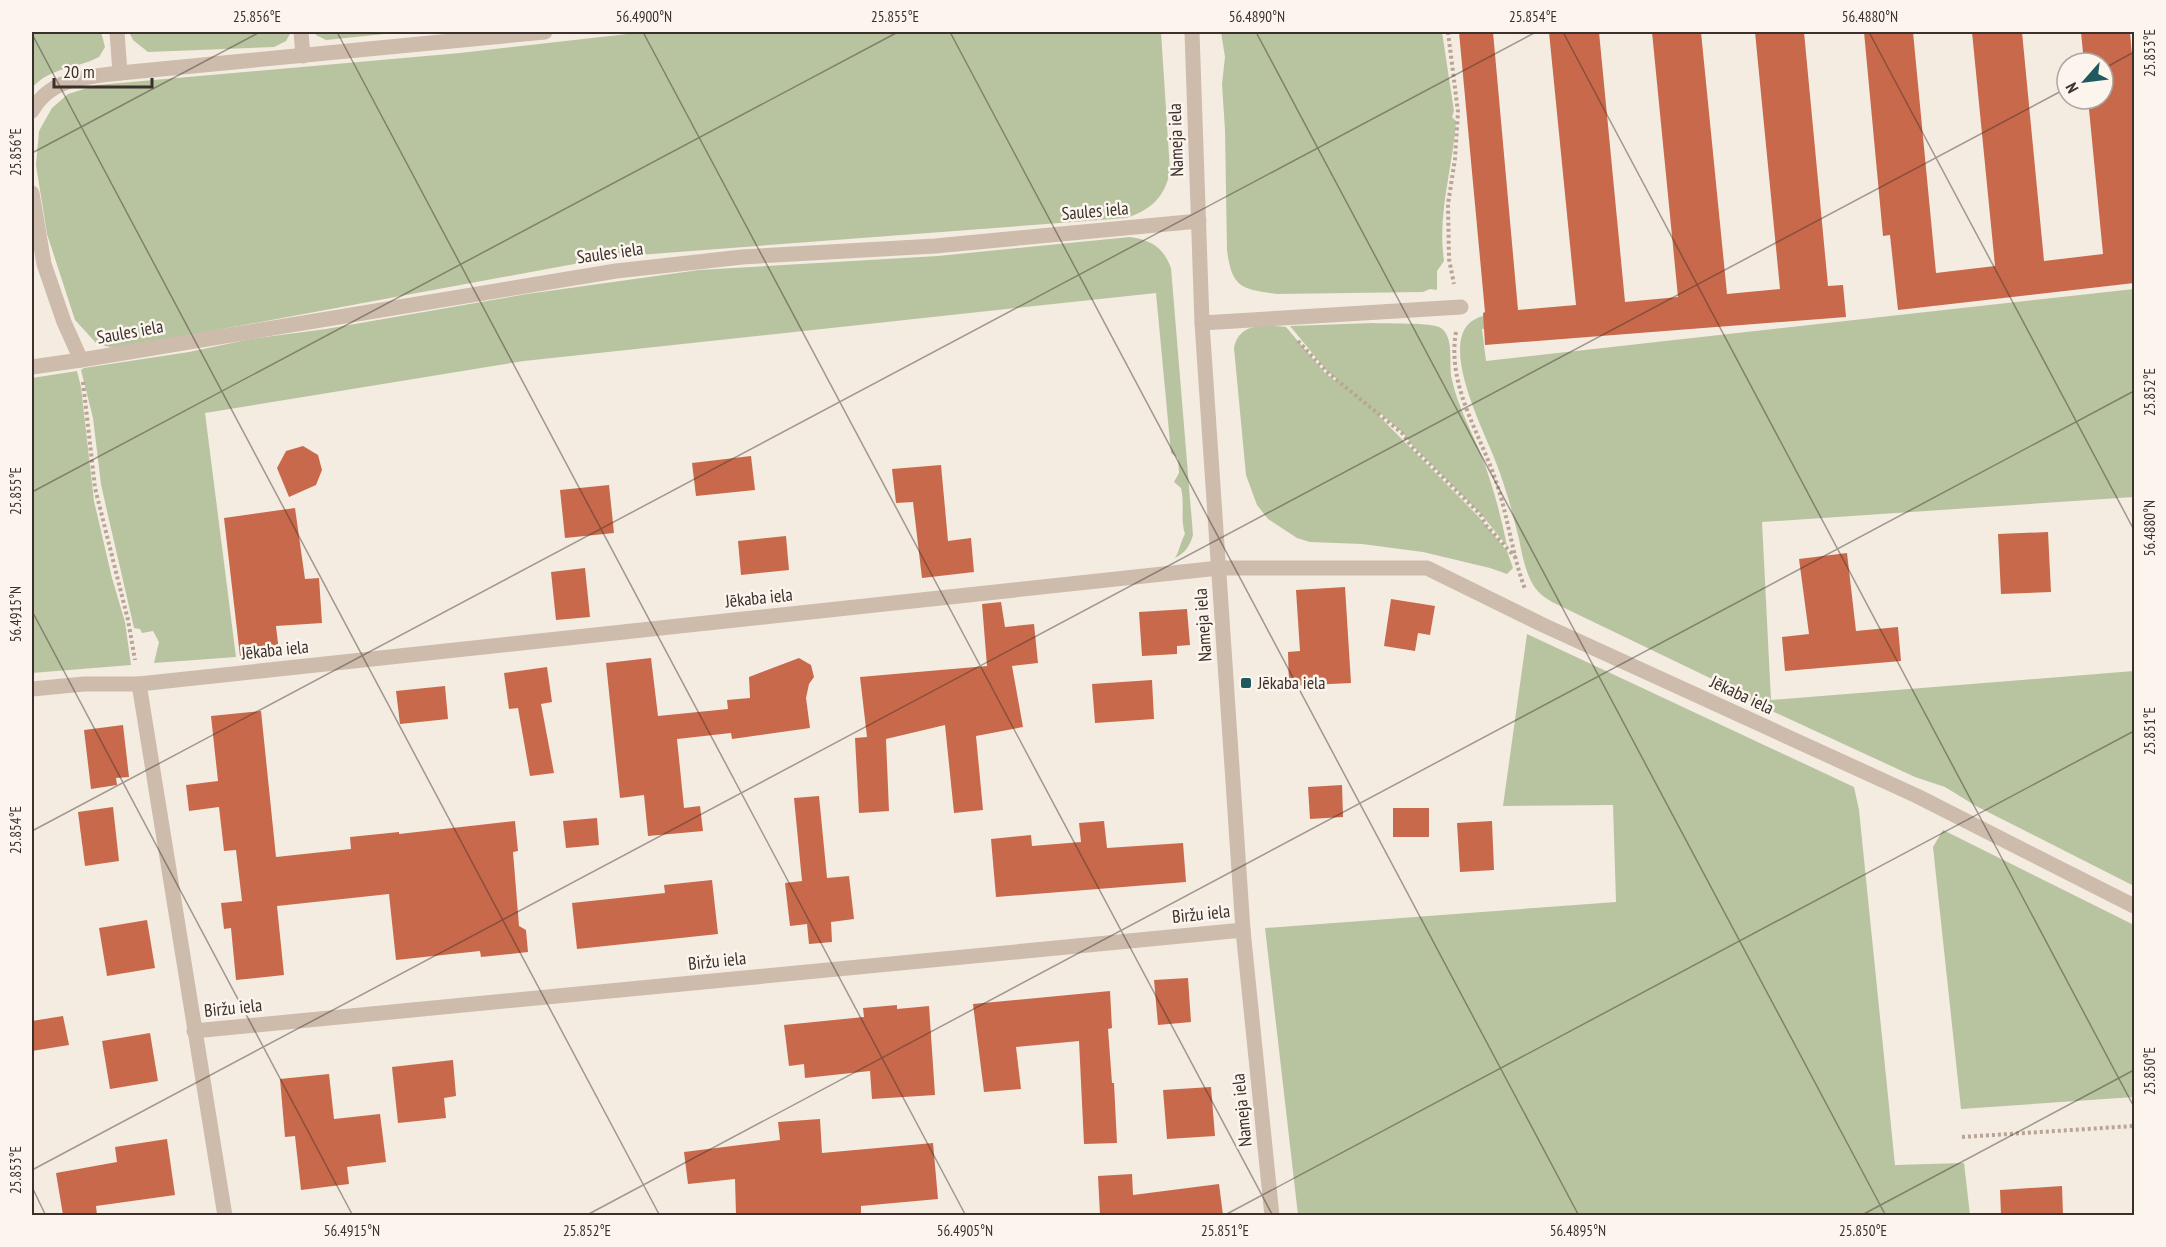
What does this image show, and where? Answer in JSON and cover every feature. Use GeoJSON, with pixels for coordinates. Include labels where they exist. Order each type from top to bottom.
{"type":"FeatureCollection","features":[{"type":"Feature","properties":{"kind":"street"},"geometry":{"type":"LineString","coordinates":[[117,32],[120,73]]}},
{"type":"Feature","properties":{"kind":"street"},"geometry":{"type":"LineString","coordinates":[[301,32],[303,56]]}},
{"type":"Feature","properties":{"kind":"street"},"geometry":{"type":"LineString","coordinates":[[32,111],[46,93],[65,82],[87,77],[496,34],[545,32]]}},
{"type":"Feature","properties":{"kind":"street","name":"Nameja iela"},"geometry":{"type":"LineString","coordinates":[[1192,32],[1202,323],[1243,930],[1272,1215]]}},
{"type":"Feature","properties":{"kind":"street"},"geometry":{"type":"LineString","coordinates":[[32,193],[38,264],[81,360]]}},
{"type":"Feature","properties":{"kind":"street","name":"Saules iela"},"geometry":{"type":"LineString","coordinates":[[32,367],[616,271],[742,257],[935,246],[1199,221]]}},
{"type":"Feature","properties":{"kind":"street"},"geometry":{"type":"LineString","coordinates":[[1202,323],[1461,307]]}},
{"type":"Feature","properties":{"kind":"street","name":"Jēkaba iela"},"geometry":{"type":"LineString","coordinates":[[32,690],[84,684],[139,684],[1219,568],[1427,568],[1543,625],[1917,796],[2134,906]]}},
{"type":"Feature","properties":{"kind":"street"},"geometry":{"type":"LineString","coordinates":[[139,684],[225,1215]]}},
{"type":"Feature","properties":{"kind":"street","name":"Biržu iela"},"geometry":{"type":"LineString","coordinates":[[194,1031],[1243,930]]}},
{"type":"Feature","properties":{"kind":"path"},"geometry":{"type":"LineString","coordinates":[[1448,32],[1458,112],[1447,233],[1449,259],[1461,307],[1455,338],[1455,365],[1462,398],[1499,489],[1524,587],[1543,625]]}},
{"type":"Feature","properties":{"kind":"path"},"geometry":{"type":"LineString","coordinates":[[1282,318],[1296,339],[1327,372],[1402,433],[1411,446],[1480,514],[1486,525],[1516,558]]}},
{"type":"Feature","properties":{"kind":"path"},"geometry":{"type":"LineString","coordinates":[[81,360],[95,488],[128,620],[139,684]]}},
{"type":"Feature","properties":{"kind":"path"},"geometry":{"type":"LineString","coordinates":[[1962,1137],[2134,1126]]}},
{"type":"Feature","properties":{"kind":"green space"},"geometry":{"type":"Polygon","coordinates":[[[32,32],[101,32],[105,47],[99,57],[55,72],[32,88],[32,32]]]}},
{"type":"Feature","properties":{"kind":"green space"},"geometry":{"type":"Polygon","coordinates":[[[129,32],[291,32],[286,41],[274,47],[148,52],[133,40],[129,32]]]}},
{"type":"Feature","properties":{"kind":"green space"},"geometry":{"type":"Polygon","coordinates":[[[315,32],[404,32],[326,40],[316,35],[315,32]]]}},
{"type":"Feature","properties":{"kind":"green space"},"geometry":{"type":"Polygon","coordinates":[[[645,32],[1161,32],[1170,171],[1168,180],[1156,201],[1143,211],[1126,218],[612,257],[131,346],[114,348],[97,344],[75,320],[47,234],[36,165],[39,131],[52,108],[68,94],[97,85],[460,53],[645,32]]]}},
{"type":"Feature","properties":{"kind":"green space"},"geometry":{"type":"Polygon","coordinates":[[[1221,32],[1442,32],[1454,111],[1452,117],[1456,121],[1442,225],[1444,261],[1437,271],[1437,290],[1277,294],[1247,288],[1240,284],[1232,272],[1227,250],[1222,84],[1225,57],[1221,32]]]}},
{"type":"Feature","properties":{"kind":"green space"},"geometry":{"type":"Polygon","coordinates":[[[1130,237],[1144,240],[1155,246],[1164,255],[1171,268],[1193,535],[1187,549],[1175,558],[1185,534],[1183,500],[1181,488],[1174,482],[1179,473],[1178,458],[1171,453],[1156,293],[524,361],[205,413],[236,657],[154,663],[159,642],[153,631],[142,633],[140,629],[134,628],[101,484],[93,418],[81,370],[84,368],[527,294],[699,270],[938,256],[1130,237]]]}},
{"type":"Feature","properties":{"kind":"green space"},"geometry":{"type":"Polygon","coordinates":[[[2134,289],[2134,497],[1762,522],[1771,700],[2134,671],[2134,886],[1976,806],[1945,787],[1915,777],[1748,700],[1739,692],[1543,596],[1538,592],[1527,573],[1506,492],[1473,405],[1460,357],[1462,336],[1471,322],[1490,315],[1491,328],[1482,329],[1486,361],[2134,289]]]}},
{"type":"Feature","properties":{"kind":"green space"},"geometry":{"type":"Polygon","coordinates":[[[1373,323],[1429,325],[1441,328],[1445,332],[1450,345],[1451,374],[1455,390],[1490,479],[1507,546],[1481,514],[1413,446],[1403,433],[1380,413],[1379,416],[1477,515],[1507,551],[1513,568],[1507,574],[1423,552],[1362,544],[1310,542],[1297,538],[1268,519],[1257,505],[1246,475],[1234,348],[1241,333],[1254,327],[1286,327],[1325,373],[1337,382],[1339,381],[1327,371],[1290,326],[1373,323]]]}},
{"type":"Feature","properties":{"kind":"green space"},"geometry":{"type":"Polygon","coordinates":[[[77,371],[81,387],[94,501],[125,622],[131,665],[32,673],[32,378],[77,371]]]}},
{"type":"Feature","properties":{"kind":"green space"},"geometry":{"type":"Polygon","coordinates":[[[1527,634],[1854,787],[1859,810],[1895,1165],[1964,1163],[1970,1215],[1298,1215],[1265,928],[1616,902],[1613,805],[1503,806],[1527,634]]]}},
{"type":"Feature","properties":{"kind":"green space"},"geometry":{"type":"Polygon","coordinates":[[[1943,830],[2134,925],[2134,1097],[1961,1109],[1933,847],[1943,830]]]}},
{"type":"Feature","properties":{"kind":"building"},"geometry":{"type":"Polygon","coordinates":[[[1459,32],[1493,32],[1518,310],[1576,305],[1549,32],[1599,32],[1625,302],[1678,297],[1652,32],[1701,32],[1727,294],[1780,289],[1755,32],[1804,32],[1828,286],[1843,285],[1846,317],[1485,345],[1483,313],[1485,312],[1459,32]]]}},
{"type":"Feature","properties":{"kind":"building"},"geometry":{"type":"Polygon","coordinates":[[[1864,32],[1913,32],[1936,273],[1995,266],[1972,32],[2022,32],[2044,261],[2103,254],[2089,111],[2115,111],[2115,51],[2083,51],[2081,32],[2130,32],[2134,78],[2134,283],[1898,310],[1890,235],[1883,236],[1864,32]]]}},
{"type":"Feature","properties":{"kind":"building"},"geometry":{"type":"Polygon","coordinates":[[[303,446],[318,455],[322,470],[316,485],[289,497],[277,468],[286,451],[303,446]]]}},
{"type":"Feature","properties":{"kind":"building"},"geometry":{"type":"Polygon","coordinates":[[[751,456],[755,490],[696,496],[692,463],[751,456]]]}},
{"type":"Feature","properties":{"kind":"building"},"geometry":{"type":"Polygon","coordinates":[[[941,465],[948,541],[971,538],[974,572],[922,578],[913,502],[896,503],[892,469],[941,465]]]}},
{"type":"Feature","properties":{"kind":"building"},"geometry":{"type":"Polygon","coordinates":[[[609,485],[614,533],[565,538],[560,490],[609,485]]]}},
{"type":"Feature","properties":{"kind":"building"},"geometry":{"type":"Polygon","coordinates":[[[295,508],[305,579],[319,578],[322,623],[276,626],[279,652],[240,656],[224,518],[295,508]]]}},
{"type":"Feature","properties":{"kind":"building"},"geometry":{"type":"Polygon","coordinates":[[[2048,532],[2051,592],[2001,594],[1998,534],[2048,532]]]}},
{"type":"Feature","properties":{"kind":"building"},"geometry":{"type":"Polygon","coordinates":[[[786,536],[789,570],[741,575],[738,541],[786,536]]]}},
{"type":"Feature","properties":{"kind":"building"},"geometry":{"type":"Polygon","coordinates":[[[1847,553],[1856,631],[1898,627],[1901,661],[1785,671],[1782,637],[1809,634],[1799,559],[1847,553]]]}},
{"type":"Feature","properties":{"kind":"building"},"geometry":{"type":"Polygon","coordinates":[[[585,568],[590,617],[556,620],[551,572],[585,568]]]}},
{"type":"Feature","properties":{"kind":"building"},"geometry":{"type":"Polygon","coordinates":[[[1345,587],[1351,683],[1289,686],[1288,652],[1300,651],[1296,590],[1345,587]]]}},
{"type":"Feature","properties":{"kind":"building"},"geometry":{"type":"Polygon","coordinates":[[[1391,599],[1435,606],[1430,635],[1418,633],[1415,651],[1384,646],[1391,599]]]}},
{"type":"Feature","properties":{"kind":"building"},"geometry":{"type":"Polygon","coordinates":[[[1001,602],[1005,627],[1034,624],[1038,663],[1012,666],[1023,727],[976,736],[983,810],[954,813],[945,725],[886,739],[889,811],[859,813],[855,738],[867,737],[860,677],[987,666],[982,604],[1001,602]]]}},
{"type":"Feature","properties":{"kind":"building"},"geometry":{"type":"Polygon","coordinates":[[[1187,609],[1190,645],[1177,646],[1177,654],[1142,656],[1139,612],[1187,609]]]}},
{"type":"Feature","properties":{"kind":"building"},"geometry":{"type":"Polygon","coordinates":[[[651,658],[658,716],[728,709],[727,700],[750,698],[749,677],[799,658],[811,665],[814,677],[809,684],[806,698],[810,728],[732,739],[731,733],[677,739],[684,808],[700,806],[703,831],[648,836],[644,795],[620,798],[606,663],[651,658]]]}},
{"type":"Feature","properties":{"kind":"building"},"geometry":{"type":"Polygon","coordinates":[[[547,667],[552,702],[541,704],[554,773],[530,776],[518,708],[509,709],[504,673],[547,667]]]}},
{"type":"Feature","properties":{"kind":"building"},"geometry":{"type":"Polygon","coordinates":[[[1152,680],[1154,719],[1095,723],[1092,684],[1152,680]]]}},
{"type":"Feature","properties":{"kind":"building"},"geometry":{"type":"Polygon","coordinates":[[[445,686],[448,719],[400,724],[396,691],[445,686]]]}},
{"type":"Feature","properties":{"kind":"building"},"geometry":{"type":"Polygon","coordinates":[[[261,711],[276,857],[351,849],[350,837],[515,821],[518,851],[513,852],[519,926],[526,930],[528,952],[481,957],[480,951],[396,960],[389,894],[277,906],[284,975],[236,980],[231,928],[224,929],[221,903],[242,901],[236,850],[224,851],[219,807],[189,811],[186,785],[218,781],[211,716],[261,711]]]}},
{"type":"Feature","properties":{"kind":"building"},"geometry":{"type":"Polygon","coordinates":[[[123,725],[129,777],[116,778],[117,785],[91,789],[84,730],[123,725]]]}},
{"type":"Feature","properties":{"kind":"building"},"geometry":{"type":"Polygon","coordinates":[[[1342,785],[1343,817],[1310,819],[1308,787],[1342,785]]]}},
{"type":"Feature","properties":{"kind":"building"},"geometry":{"type":"Polygon","coordinates":[[[819,796],[827,878],[849,876],[854,919],[831,922],[832,942],[809,944],[807,924],[790,926],[785,883],[802,881],[794,798],[819,796]]]}},
{"type":"Feature","properties":{"kind":"building"},"geometry":{"type":"Polygon","coordinates":[[[113,807],[119,861],[85,866],[78,812],[113,807]]]}},
{"type":"Feature","properties":{"kind":"building"},"geometry":{"type":"Polygon","coordinates":[[[1393,808],[1429,808],[1429,837],[1393,837],[1393,808]]]}},
{"type":"Feature","properties":{"kind":"building"},"geometry":{"type":"Polygon","coordinates":[[[597,818],[599,845],[566,848],[563,821],[597,818]]]}},
{"type":"Feature","properties":{"kind":"building"},"geometry":{"type":"Polygon","coordinates":[[[1104,821],[1107,848],[1183,843],[1186,882],[996,897],[991,839],[1031,835],[1032,846],[1081,842],[1079,823],[1104,821]]]}},
{"type":"Feature","properties":{"kind":"building"},"geometry":{"type":"Polygon","coordinates":[[[1492,821],[1494,870],[1460,872],[1457,823],[1492,821]]]}},
{"type":"Feature","properties":{"kind":"building"},"geometry":{"type":"Polygon","coordinates":[[[712,880],[718,934],[577,949],[572,903],[665,893],[664,885],[712,880]]]}},
{"type":"Feature","properties":{"kind":"building"},"geometry":{"type":"Polygon","coordinates":[[[147,920],[155,968],[107,976],[99,928],[147,920]]]}},
{"type":"Feature","properties":{"kind":"building"},"geometry":{"type":"Polygon","coordinates":[[[1188,978],[1191,1022],[1158,1025],[1154,980],[1188,978]]]}},
{"type":"Feature","properties":{"kind":"building"},"geometry":{"type":"Polygon","coordinates":[[[1110,991],[1112,1028],[1108,1029],[1117,1143],[1084,1144],[1079,1041],[1016,1047],[1021,1089],[984,1092],[973,1004],[1110,991]]]}},
{"type":"Feature","properties":{"kind":"building"},"geometry":{"type":"Polygon","coordinates":[[[897,1005],[897,1009],[929,1006],[935,1095],[872,1099],[870,1071],[805,1078],[804,1064],[789,1066],[784,1025],[864,1017],[863,1008],[897,1005]]]}},
{"type":"Feature","properties":{"kind":"building"},"geometry":{"type":"Polygon","coordinates":[[[63,1016],[69,1045],[32,1051],[32,1021],[63,1016]]]}},
{"type":"Feature","properties":{"kind":"building"},"geometry":{"type":"Polygon","coordinates":[[[150,1033],[158,1081],[110,1089],[102,1041],[150,1033]]]}},
{"type":"Feature","properties":{"kind":"building"},"geometry":{"type":"Polygon","coordinates":[[[453,1060],[456,1096],[444,1098],[446,1118],[398,1123],[392,1067],[453,1060]]]}},
{"type":"Feature","properties":{"kind":"building"},"geometry":{"type":"Polygon","coordinates":[[[329,1074],[334,1119],[380,1114],[386,1162],[347,1167],[349,1184],[301,1190],[295,1136],[285,1137],[280,1079],[329,1074]]]}},
{"type":"Feature","properties":{"kind":"building"},"geometry":{"type":"Polygon","coordinates":[[[1211,1087],[1215,1136],[1167,1139],[1163,1090],[1211,1087]]]}},
{"type":"Feature","properties":{"kind":"building"},"geometry":{"type":"Polygon","coordinates":[[[820,1119],[822,1153],[933,1143],[938,1199],[861,1206],[861,1215],[736,1215],[735,1179],[688,1184],[684,1152],[780,1140],[778,1122],[820,1119]]]}},
{"type":"Feature","properties":{"kind":"building"},"geometry":{"type":"Polygon","coordinates":[[[167,1139],[175,1195],[96,1206],[97,1215],[63,1215],[56,1173],[117,1162],[115,1147],[167,1139]]]}},
{"type":"Feature","properties":{"kind":"building"},"geometry":{"type":"Polygon","coordinates":[[[1132,1174],[1133,1195],[1219,1184],[1223,1215],[1100,1215],[1098,1176],[1132,1174]]]}},
{"type":"Feature","properties":{"kind":"building"},"geometry":{"type":"Polygon","coordinates":[[[2062,1186],[2063,1215],[2001,1215],[2000,1190],[2062,1186]]]}},
{"type":"Feature","properties":{"kind":"place","name":"Jēkaba iela"},"geometry":{"type":"Point","coordinates":[1246,683]}}]}
